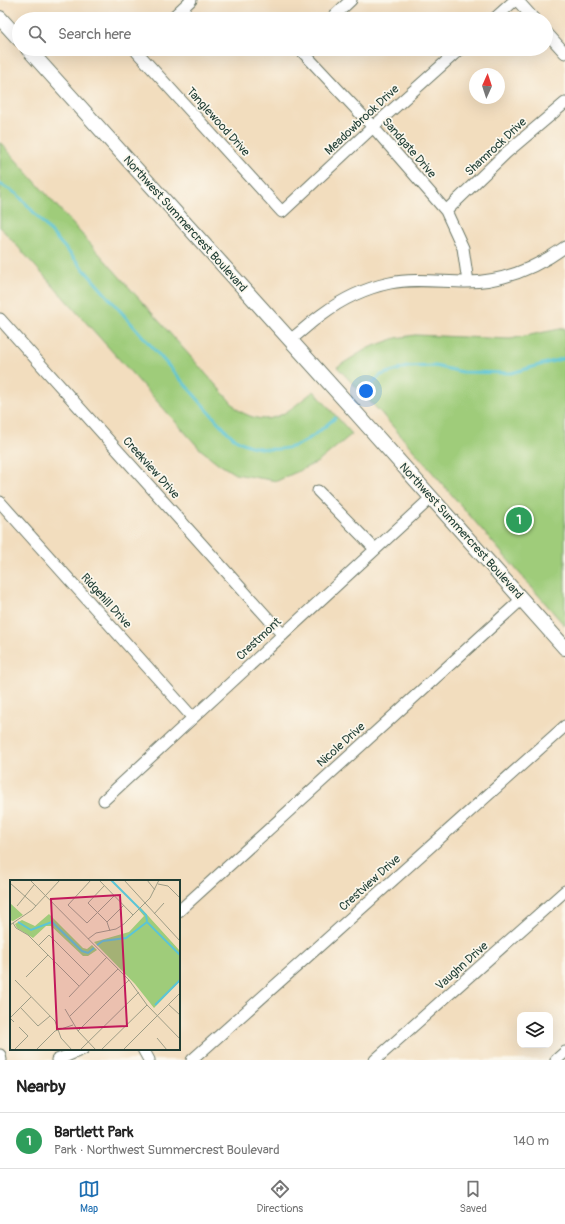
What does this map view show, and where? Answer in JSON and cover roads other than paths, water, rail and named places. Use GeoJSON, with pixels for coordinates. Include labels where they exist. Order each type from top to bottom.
{"type":"FeatureCollection","features":[{"type":"Feature","properties":{"kind":"street"},"geometry":{"type":"LineString","coordinates":[[178,12],[191,0]]}},
{"type":"Feature","properties":{"kind":"street"},"geometry":{"type":"LineString","coordinates":[[338,12],[351,0]]}},
{"type":"Feature","properties":{"kind":"street"},"geometry":{"type":"LineString","coordinates":[[502,12],[516,0],[527,12]]}},
{"type":"Feature","properties":{"kind":"street"},"geometry":{"type":"LineString","coordinates":[[0,18],[12,31]]}},
{"type":"Feature","properties":{"kind":"street"},"geometry":{"type":"LineString","coordinates":[[553,40],[565,53]]}},
{"type":"Feature","properties":{"kind":"street","name":"Northwest Summercrest Boulevard"},"geometry":{"type":"LineString","coordinates":[[34,56],[357,414],[565,648]]}},
{"type":"Feature","properties":{"kind":"street","name":"Tanglewood Drive"},"geometry":{"type":"LineString","coordinates":[[141,56],[282,212]]}},
{"type":"Feature","properties":{"kind":"street","name":"Sandgate Drive"},"geometry":{"type":"LineString","coordinates":[[307,56],[373,127],[446,212],[463,248],[468,282]]}},
{"type":"Feature","properties":{"kind":"street","name":"Meadowbrook Drive"},"geometry":{"type":"LineString","coordinates":[[282,212],[452,56]]}},
{"type":"Feature","properties":{"kind":"street","name":"Shamrock Drive"},"geometry":{"type":"LineString","coordinates":[[446,212],[506,154],[565,102]]}},
{"type":"Feature","properties":{"kind":"street"},"geometry":{"type":"LineString","coordinates":[[290,340],[322,315],[356,294],[390,283],[420,281],[468,282],[489,280],[519,273],[550,258],[565,247]]}},
{"type":"Feature","properties":{"kind":"street","name":"Creekview Drive"},"geometry":{"type":"LineString","coordinates":[[0,319],[283,635]]}},
{"type":"Feature","properties":{"kind":"street"},"geometry":{"type":"LineString","coordinates":[[318,491],[375,549]]}},
{"type":"Feature","properties":{"kind":"street","name":"Crestmont"},"geometry":{"type":"LineString","coordinates":[[104,800],[432,498]]}},
{"type":"Feature","properties":{"kind":"street","name":"Ridgehill Drive"},"geometry":{"type":"LineString","coordinates":[[0,502],[193,718]]}},
{"type":"Feature","properties":{"kind":"street","name":"Nicole Drive"},"geometry":{"type":"LineString","coordinates":[[180,910],[522,599]]}},
{"type":"Feature","properties":{"kind":"street","name":"Crestview Drive"},"geometry":{"type":"LineString","coordinates":[[192,1060],[565,726]]}},
{"type":"Feature","properties":{"kind":"street","name":"Vaughn Drive"},"geometry":{"type":"LineString","coordinates":[[375,1060],[565,891]]}},
{"type":"Feature","properties":{"kind":"street"},"geometry":{"type":"LineString","coordinates":[[57,1060],[81,1050]]}},
{"type":"Feature","properties":{"kind":"street"},"geometry":{"type":"LineString","coordinates":[[144,1050],[150,1060]]}},
{"type":"Feature","properties":{"kind":"street"},"geometry":{"type":"LineString","coordinates":[[556,1060],[565,1052]]}},
{"type":"Feature","properties":{"kind":"street"},"geometry":{"type":"LineString","coordinates":[[0,1055],[1,1060]]}},
{"type":"Feature","properties":{"kind":"waterway"},"geometry":{"type":"LineString","coordinates":[[0,184],[17,194],[29,207],[218,422],[234,438],[257,448],[284,449],[305,442],[335,418]]}},
{"type":"Feature","properties":{"kind":"waterway"},"geometry":{"type":"LineString","coordinates":[[361,394],[381,375],[407,367],[435,366],[462,372],[511,373],[565,358]]}},
{"type":"Feature","properties":{"kind":"place","name":"Bartlett Park"},"geometry":{"type":"Point","coordinates":[519,520]}}]}
